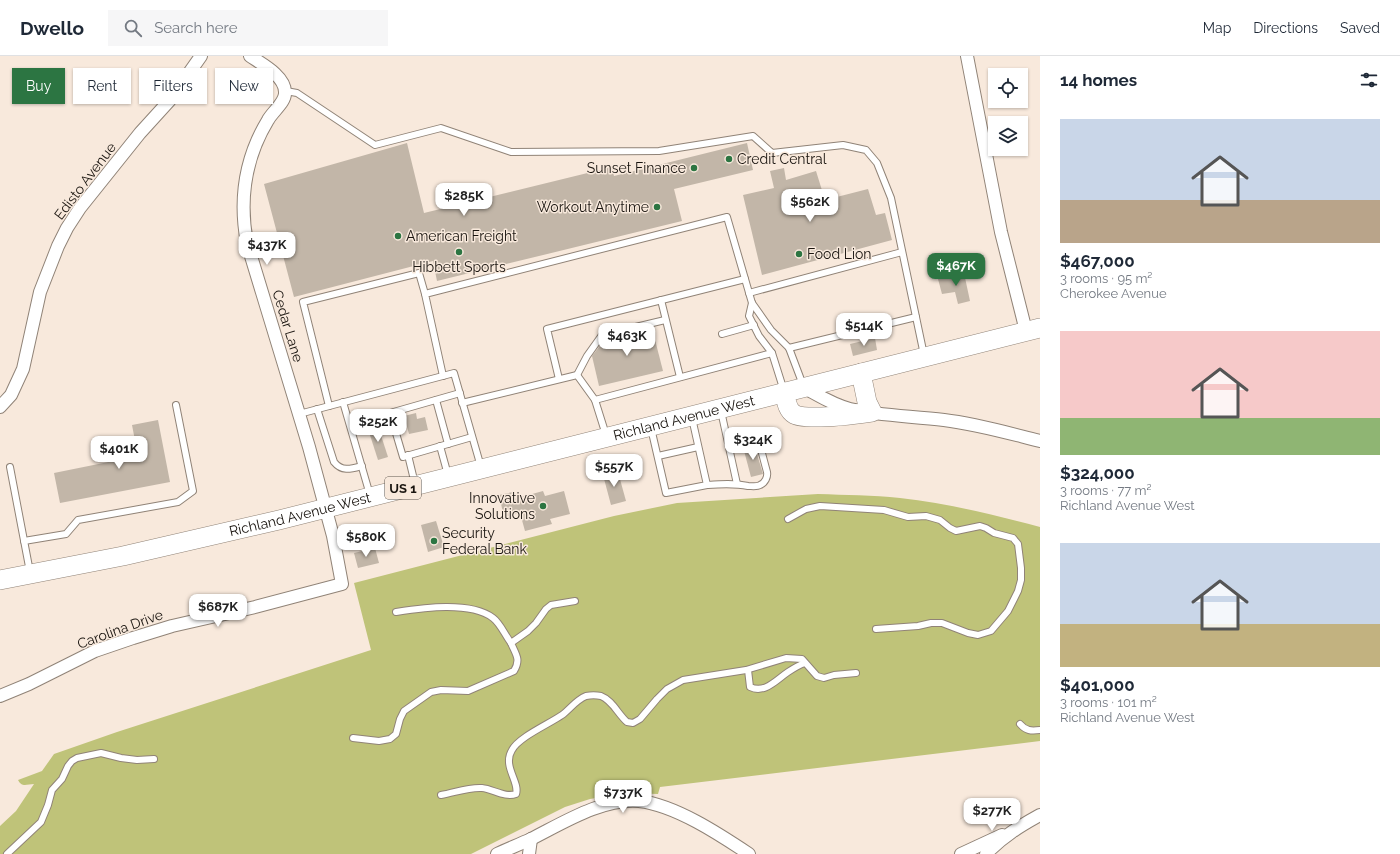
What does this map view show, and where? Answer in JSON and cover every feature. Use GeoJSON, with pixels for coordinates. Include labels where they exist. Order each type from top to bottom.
{"type":"FeatureCollection","features":[{"type":"Feature","properties":{"kind":"main road","name":"Richland Avenue West"},"geometry":{"type":"LineString","coordinates":[[0,580],[123,556],[325,508],[481,468],[607,438],[1033,329]]}},
{"type":"Feature","properties":{"kind":"main road"},"geometry":{"type":"LineString","coordinates":[[784,392],[790,411],[797,416],[823,417],[872,412],[867,402],[861,373]]}},
{"type":"Feature","properties":{"kind":"street","name":"Edisto Avenue"},"geometry":{"type":"LineString","coordinates":[[0,407],[11,395],[23,369],[40,292],[58,246],[67,228],[80,208],[136,138],[170,100],[201,56]]}},
{"type":"Feature","properties":{"kind":"street"},"geometry":{"type":"LineString","coordinates":[[250,56],[282,79],[286,91]]}},
{"type":"Feature","properties":{"kind":"street"},"geometry":{"type":"LineString","coordinates":[[967,56],[1001,232],[1033,329]]}},
{"type":"Feature","properties":{"kind":"street","name":"Cedar Lane"},"geometry":{"type":"LineString","coordinates":[[286,91],[282,102],[269,118],[251,155],[245,184],[243,216],[247,244],[309,447],[325,508]]}},
{"type":"Feature","properties":{"kind":"street"},"geometry":{"type":"LineString","coordinates":[[803,387],[840,406],[872,412],[974,425],[1040,441]]}},
{"type":"Feature","properties":{"kind":"street","name":"Carolina Drive"},"geometry":{"type":"LineString","coordinates":[[0,696],[29,684],[95,652],[133,638],[172,626],[255,607],[342,584],[333,536],[325,508]]}},
{"type":"Feature","properties":{"kind":"street"},"geometry":{"type":"LineString","coordinates":[[497,854],[562,822],[591,810],[619,802],[639,801],[654,804],[683,815],[716,832],[749,854]]}},
{"type":"Feature","properties":{"kind":"street"},"geometry":{"type":"LineString","coordinates":[[986,854],[1002,839],[1040,815]]}},
{"type":"Feature","properties":{"kind":"street"},"geometry":{"type":"LineString","coordinates":[[961,854],[1015,830]]}},
{"type":"Feature","properties":{"kind":"street"},"geometry":{"type":"LineString","coordinates":[[529,854],[531,838]]}},
{"type":"Feature","properties":{"kind":"lane"},"geometry":{"type":"LineString","coordinates":[[286,91],[297,93],[375,145],[441,128],[511,152],[659,151],[753,136],[772,153],[843,144],[866,150],[877,163],[891,198],[924,357]]}},
{"type":"Feature","properties":{"kind":"lane"},"geometry":{"type":"LineString","coordinates":[[425,294],[727,217],[752,303],[771,330],[789,348],[803,387]]}},
{"type":"Feature","properties":{"kind":"lane"},"geometry":{"type":"LineString","coordinates":[[749,292],[902,252]]}},
{"type":"Feature","properties":{"kind":"lane"},"geometry":{"type":"LineString","coordinates":[[329,406],[303,302],[419,273],[444,376]]}},
{"type":"Feature","properties":{"kind":"lane"},"geometry":{"type":"LineString","coordinates":[[559,379],[547,329],[745,279]]}},
{"type":"Feature","properties":{"kind":"lane"},"geometry":{"type":"LineString","coordinates":[[661,300],[680,378]]}},
{"type":"Feature","properties":{"kind":"lane"},"geometry":{"type":"LineString","coordinates":[[752,303],[749,316],[759,336],[772,353],[784,392]]}},
{"type":"Feature","properties":{"kind":"lane"},"geometry":{"type":"LineString","coordinates":[[789,348],[916,317]]}},
{"type":"Feature","properties":{"kind":"lane"},"geometry":{"type":"LineString","coordinates":[[462,403],[577,375],[587,356],[602,335],[665,320]]}},
{"type":"Feature","properties":{"kind":"lane"},"geometry":{"type":"LineString","coordinates":[[722,334],[754,325]]}},
{"type":"Feature","properties":{"kind":"lane"},"geometry":{"type":"LineString","coordinates":[[595,400],[772,353]]}},
{"type":"Feature","properties":{"kind":"lane"},"geometry":{"type":"LineString","coordinates":[[299,414],[454,373],[481,468]]}},
{"type":"Feature","properties":{"kind":"lane"},"geometry":{"type":"LineString","coordinates":[[577,375],[595,400],[607,438]]}},
{"type":"Feature","properties":{"kind":"lane"},"geometry":{"type":"LineString","coordinates":[[460,393],[390,413],[403,457],[472,437]]}},
{"type":"Feature","properties":{"kind":"lane"},"geometry":{"type":"LineString","coordinates":[[436,400],[448,444]]}},
{"type":"Feature","properties":{"kind":"lane"},"geometry":{"type":"LineString","coordinates":[[343,402],[370,497]]}},
{"type":"Feature","properties":{"kind":"lane"},"geometry":{"type":"LineString","coordinates":[[24,541],[66,534],[78,520],[178,502],[193,491],[176,406]]}},
{"type":"Feature","properties":{"kind":"lane"},"geometry":{"type":"LineString","coordinates":[[720,408],[737,484]]}},
{"type":"Feature","properties":{"kind":"lane"},"geometry":{"type":"LineString","coordinates":[[317,409],[334,462],[338,467],[343,469],[362,466]]}},
{"type":"Feature","properties":{"kind":"lane"},"geometry":{"type":"LineString","coordinates":[[691,416],[707,485]]}},
{"type":"Feature","properties":{"kind":"lane"},"geometry":{"type":"LineString","coordinates":[[651,426],[666,493],[707,485],[737,484],[753,487],[760,485],[765,481],[768,476],[760,444],[756,439],[750,438],[728,441]]}},
{"type":"Feature","properties":{"kind":"lane"},"geometry":{"type":"LineString","coordinates":[[440,446],[449,477]]}},
{"type":"Feature","properties":{"kind":"lane"},"geometry":{"type":"LineString","coordinates":[[658,456],[698,447]]}},
{"type":"Feature","properties":{"kind":"lane"},"geometry":{"type":"LineString","coordinates":[[408,456],[416,485]]}},
{"type":"Feature","properties":{"kind":"lane"},"geometry":{"type":"LineString","coordinates":[[10,467],[31,574]]}},
{"type":"Feature","properties":{"kind":"lane"},"geometry":{"type":"LineString","coordinates":[[788,519],[806,508],[820,506],[884,510],[908,517],[926,516],[940,520],[956,531],[980,526],[994,533],[1013,538],[1018,544],[1021,568],[1021,580],[1018,591],[1008,611],[995,627],[985,634],[978,635],[968,633],[942,623],[876,629]]}},
{"type":"Feature","properties":{"kind":"lane"},"geometry":{"type":"LineString","coordinates":[[511,643],[528,631],[551,605],[574,601]]}},
{"type":"Feature","properties":{"kind":"lane"},"geometry":{"type":"LineString","coordinates":[[353,738],[379,741],[390,739],[396,734],[404,711],[431,692],[441,690],[468,691],[514,671],[517,665],[518,658],[511,643],[494,619],[484,612],[472,609],[439,607],[396,612]]}},
{"type":"Feature","properties":{"kind":"lane"},"geometry":{"type":"LineString","coordinates":[[441,794],[482,788],[508,796],[516,794],[516,787],[509,764],[511,750],[518,743],[561,715],[586,696],[595,695],[607,699],[627,722],[633,723],[640,719],[667,689],[683,680],[748,670],[786,658],[802,659],[817,676],[824,678],[834,675],[856,673]]}},
{"type":"Feature","properties":{"kind":"lane"},"geometry":{"type":"LineString","coordinates":[[748,670],[750,686],[757,690],[768,687],[789,671],[805,663]]}},
{"type":"Feature","properties":{"kind":"lane"},"geometry":{"type":"LineString","coordinates":[[1020,724],[1025,729],[1032,731],[1040,730]]}},
{"type":"Feature","properties":{"kind":"lane"},"geometry":{"type":"LineString","coordinates":[[7,854],[40,822],[47,809],[52,790],[62,779],[72,761],[78,758],[100,753],[126,759],[154,759]]}},
{"type":"Feature","properties":{"kind":"green space"},"geometry":{"type":"Polygon","coordinates":[[[818,494],[880,496],[918,500],[970,510],[1040,527],[1040,741],[660,787],[658,794],[624,793],[590,799],[565,807],[471,854],[0,854],[0,826],[16,811],[34,784],[23,785],[18,780],[42,771],[54,754],[117,732],[371,650],[354,583],[614,516],[677,503],[818,494]]]}},
{"type":"Feature","properties":{"kind":"building"},"geometry":{"type":"Polygon","coordinates":[[[407,143],[424,213],[612,167],[614,176],[747,143],[753,170],[674,189],[682,221],[437,281],[433,261],[294,297],[264,184],[407,143]]]}},
{"type":"Feature","properties":{"kind":"building"},"geometry":{"type":"Polygon","coordinates":[[[784,168],[786,180],[816,171],[825,200],[868,189],[876,215],[885,213],[892,240],[762,275],[743,195],[774,188],[770,171],[784,168]]]}},
{"type":"Feature","properties":{"kind":"building"},"geometry":{"type":"Polygon","coordinates":[[[964,273],[970,301],[958,304],[955,292],[942,294],[938,279],[964,273]]]}},
{"type":"Feature","properties":{"kind":"building"},"geometry":{"type":"Polygon","coordinates":[[[652,328],[663,371],[599,386],[592,356],[605,339],[652,328]]]}},
{"type":"Feature","properties":{"kind":"building"},"geometry":{"type":"Polygon","coordinates":[[[875,338],[877,350],[853,356],[850,344],[875,338]]]}},
{"type":"Feature","properties":{"kind":"building"},"geometry":{"type":"Polygon","coordinates":[[[416,413],[417,419],[425,417],[428,430],[409,434],[404,416],[416,413]]]}},
{"type":"Feature","properties":{"kind":"building"},"geometry":{"type":"Polygon","coordinates":[[[158,420],[170,482],[60,503],[54,473],[138,456],[132,425],[158,420]]]}},
{"type":"Feature","properties":{"kind":"building"},"geometry":{"type":"Polygon","coordinates":[[[378,426],[388,457],[378,460],[368,429],[378,426]]]}},
{"type":"Feature","properties":{"kind":"building"},"geometry":{"type":"Polygon","coordinates":[[[754,444],[763,474],[751,477],[743,447],[754,444]]]}},
{"type":"Feature","properties":{"kind":"building"},"geometry":{"type":"Polygon","coordinates":[[[618,472],[626,501],[611,505],[603,475],[618,472]]]}},
{"type":"Feature","properties":{"kind":"building","name":"Innovative Solutions"},"geometry":{"type":"Polygon","coordinates":[[[543,491],[545,496],[564,491],[570,514],[550,519],[552,524],[525,531],[520,513],[504,517],[499,495],[513,492],[514,499],[543,491]]]}},
{"type":"Feature","properties":{"kind":"building","name":"Security Federal Bank"},"geometry":{"type":"Polygon","coordinates":[[[436,521],[444,547],[428,552],[421,525],[436,521]]]}},
{"type":"Feature","properties":{"kind":"building"},"geometry":{"type":"Polygon","coordinates":[[[375,548],[379,563],[358,568],[354,553],[375,548]]]}},
{"type":"Feature","properties":{"kind":"place","name":"Credit Central"},"geometry":{"type":"Point","coordinates":[729,159]}},
{"type":"Feature","properties":{"kind":"place","name":"Sunset Finance"},"geometry":{"type":"Point","coordinates":[694,168]}},
{"type":"Feature","properties":{"kind":"place","name":"Workout Anytime"},"geometry":{"type":"Point","coordinates":[657,207]}},
{"type":"Feature","properties":{"kind":"place","name":"American Freight"},"geometry":{"type":"Point","coordinates":[398,236]}},
{"type":"Feature","properties":{"kind":"place","name":"Hibbett Sports"},"geometry":{"type":"Point","coordinates":[459,252]}},
{"type":"Feature","properties":{"kind":"place","name":"Food Lion"},"geometry":{"type":"Point","coordinates":[799,254]}},
{"type":"Feature","properties":{"kind":"place","name":"Innovative Solutions"},"geometry":{"type":"Point","coordinates":[543,506]}},
{"type":"Feature","properties":{"kind":"place","name":"Security Federal Bank"},"geometry":{"type":"Point","coordinates":[434,541]}}]}
